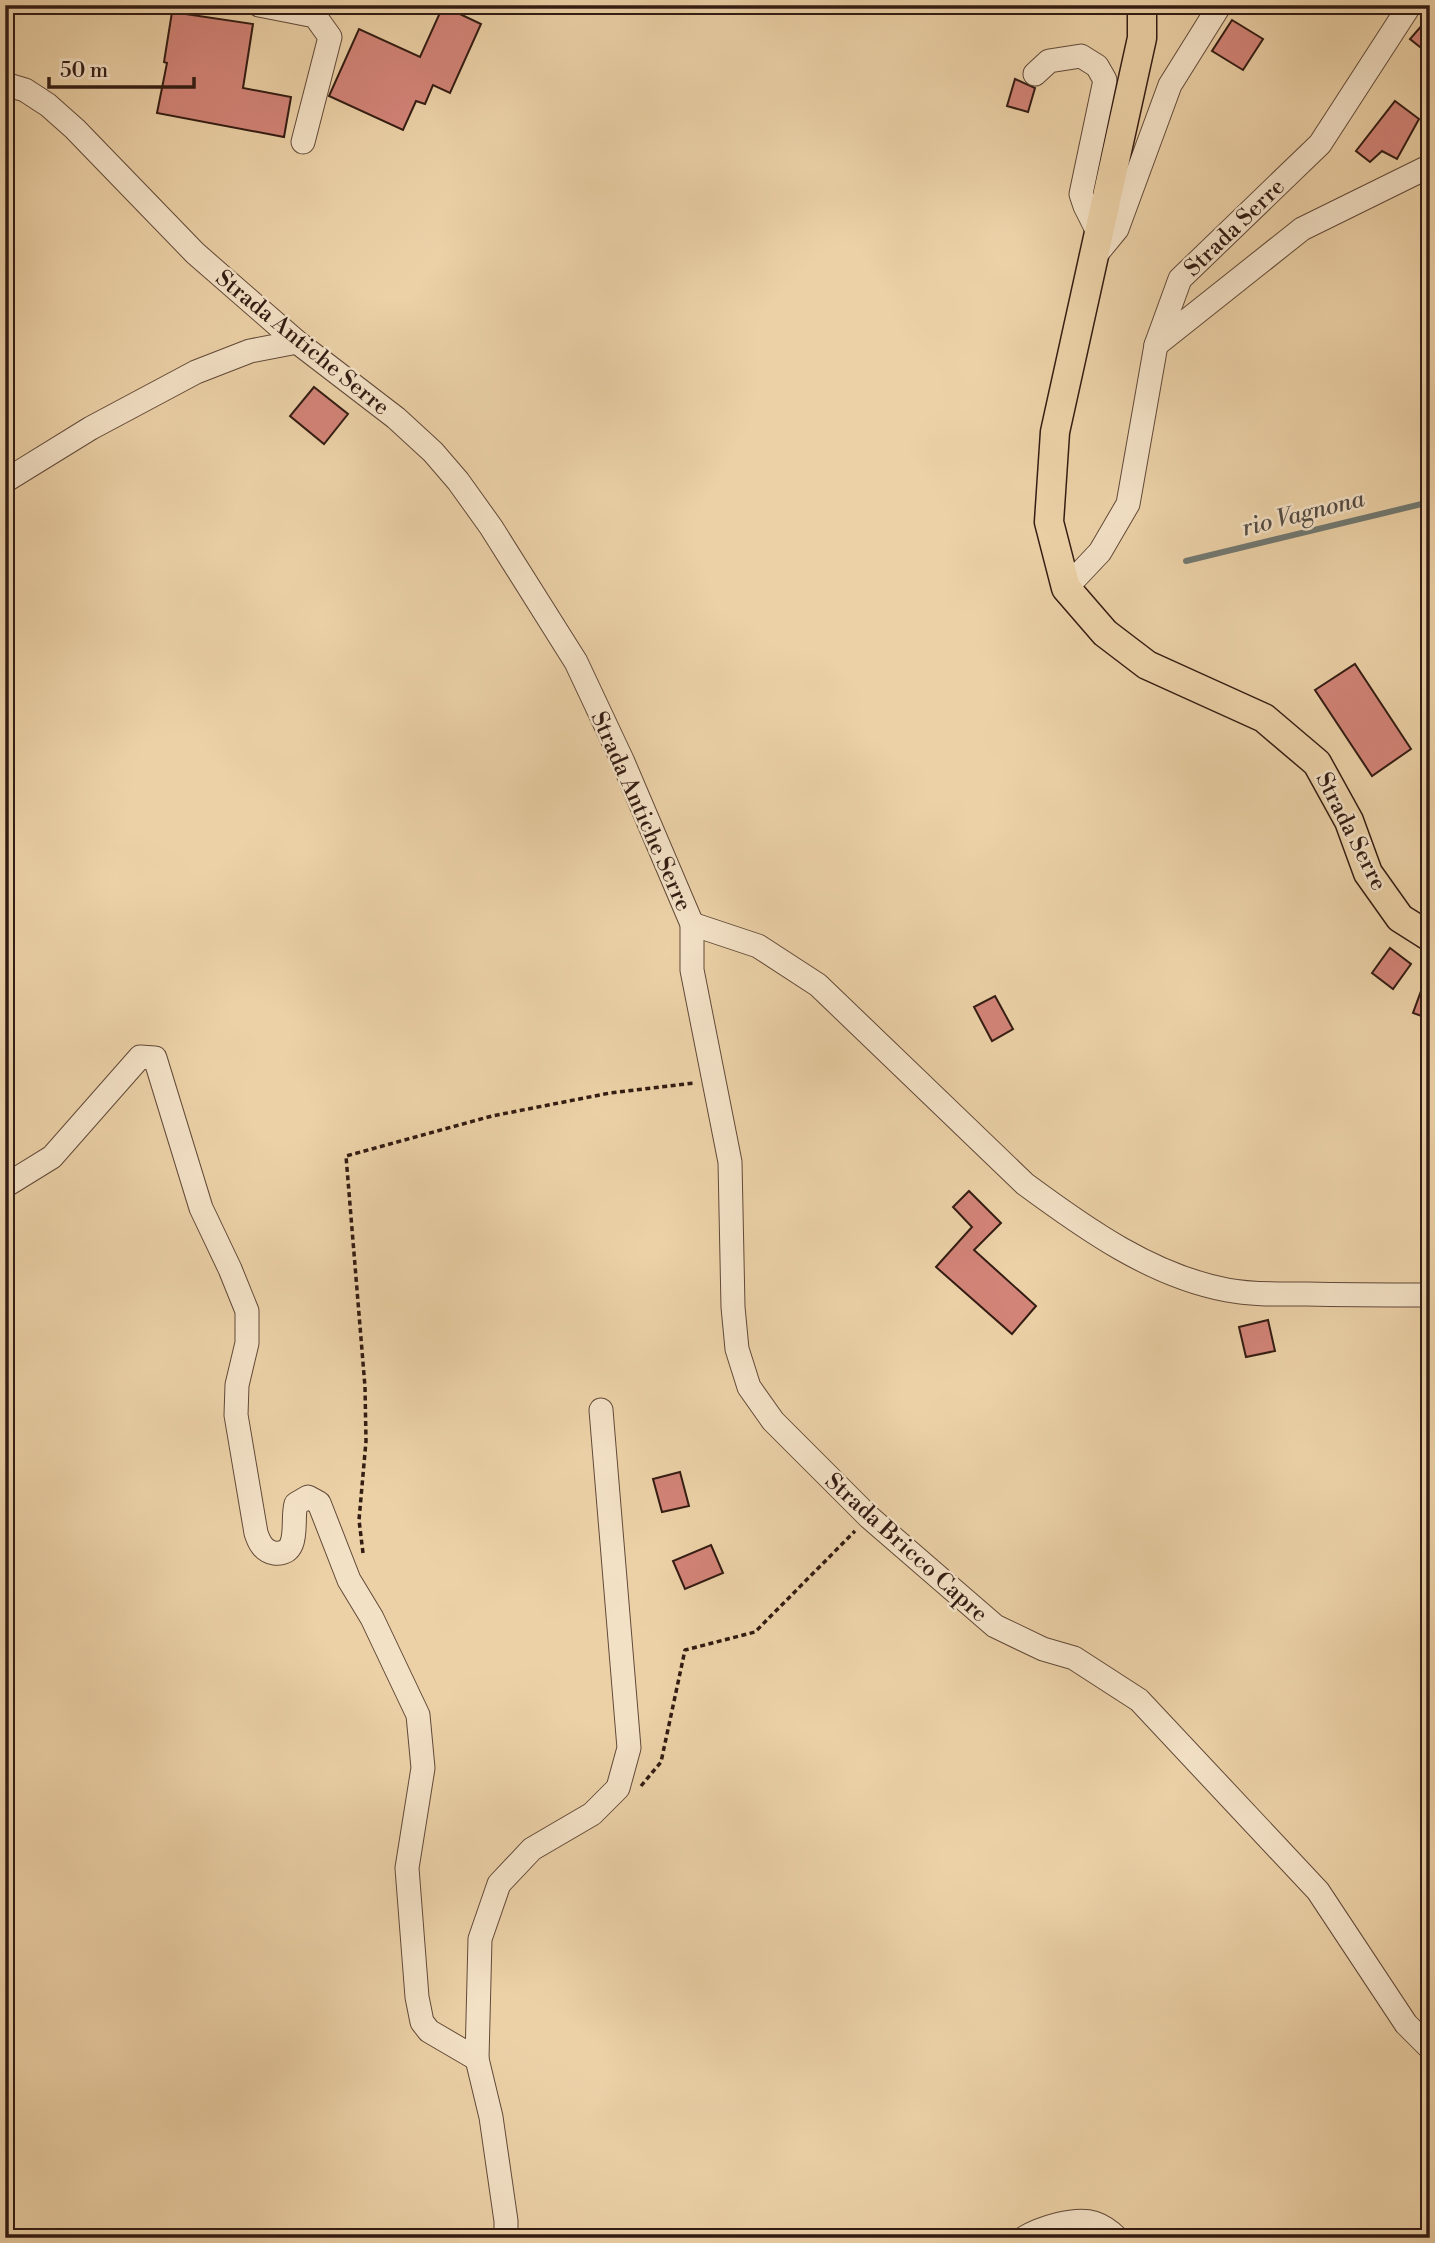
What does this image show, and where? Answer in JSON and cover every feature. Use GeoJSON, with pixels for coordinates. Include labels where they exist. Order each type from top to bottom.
{"type":"FeatureCollection","features":[{"type":"Feature","properties":{"kind":"main road","name":"Strada Serre"},"geometry":{"type":"LineString","coordinates":[[1142,5],[1142,38],[1055,432],[1048,522],[1066,588],[1105,633],[1147,665],[1264,718],[1317,763],[1349,821],[1368,873],[1400,918],[1430,937]]}},
{"type":"Feature","properties":{"kind":"street"},"geometry":{"type":"LineString","coordinates":[[259,5],[315,16],[330,37],[303,142]]}},
{"type":"Feature","properties":{"kind":"street"},"geometry":{"type":"LineString","coordinates":[[1093,259],[1117,229],[1170,85],[1220,5]]}},
{"type":"Feature","properties":{"kind":"street","name":"Strada Serre"},"geometry":{"type":"LineString","coordinates":[[1066,588],[1100,552],[1128,504],[1156,345],[1180,279],[1320,144],[1410,5]]}},
{"type":"Feature","properties":{"kind":"street"},"geometry":{"type":"LineString","coordinates":[[1035,74],[1049,61],[1081,56],[1097,66],[1105,80],[1081,194],[1098,232]]}},
{"type":"Feature","properties":{"kind":"street","name":"Strada Antiche Serre"},"geometry":{"type":"LineString","coordinates":[[5,84],[25,90],[48,105],[75,129],[195,253],[297,342],[396,418],[433,452],[458,481],[491,527],[576,662],[623,762],[692,925],[758,946],[818,985],[1025,1184],[1059,1210],[1125,1252],[1184,1278],[1228,1291],[1430,1295]]}},
{"type":"Feature","properties":{"kind":"street"},"geometry":{"type":"LineString","coordinates":[[1156,345],[1302,229],[1430,166]]}},
{"type":"Feature","properties":{"kind":"street"},"geometry":{"type":"LineString","coordinates":[[5,481],[91,428],[196,372],[250,351],[297,342]]}},
{"type":"Feature","properties":{"kind":"street","name":"Strada Bricco Capre"},"geometry":{"type":"LineString","coordinates":[[692,925],[692,970],[730,1162],[733,1307],[737,1349],[749,1387],[772,1421],[869,1517],[995,1626],[1043,1648],[1074,1658],[1139,1700],[1318,1891],[1406,2024],[1430,2049]]}},
{"type":"Feature","properties":{"kind":"street"},"geometry":{"type":"LineString","coordinates":[[5,1186],[52,1157],[139,1057],[155,1058],[201,1208],[247,1311],[247,1343],[237,1385],[236,1415],[256,1533],[265,1549],[270,1552],[283,1552],[294,1538],[296,1504],[308,1497],[320,1503],[349,1580],[372,1618],[418,1715],[423,1768],[407,1868],[417,1997],[422,2022],[429,2031],[477,2059]]}},
{"type":"Feature","properties":{"kind":"street"},"geometry":{"type":"LineString","coordinates":[[506,2238],[491,2116],[477,2059],[480,1938],[499,1884],[532,1849],[592,1814],[618,1788],[629,1748],[601,1409]]}},
{"type":"Feature","properties":{"kind":"street"},"geometry":{"type":"LineString","coordinates":[[1024,2238],[1033,2232],[1070,2223],[1091,2222],[1108,2229],[1117,2238]]}},
{"type":"Feature","properties":{"kind":"path"},"geometry":{"type":"LineString","coordinates":[[364,1560],[359,1520],[366,1441],[363,1361],[346,1156],[505,1113],[610,1093],[713,1080]]}},
{"type":"Feature","properties":{"kind":"path"},"geometry":{"type":"LineString","coordinates":[[638,1788],[661,1762],[685,1650],[755,1632],[869,1517]]}},
{"type":"Feature","properties":{"kind":"building"},"geometry":{"type":"Polygon","coordinates":[[[443,6],[481,24],[450,93],[433,85],[425,104],[416,101],[403,130],[329,96],[359,29],[420,57],[443,6]]]}},
{"type":"Feature","properties":{"kind":"building"},"geometry":{"type":"Polygon","coordinates":[[[172,12],[253,24],[243,88],[291,97],[284,137],[157,113],[167,63],[164,62],[172,12]]]}},
{"type":"Feature","properties":{"kind":"building"},"geometry":{"type":"Polygon","coordinates":[[[1430,16],[1430,55],[1410,39],[1430,16]]]}},
{"type":"Feature","properties":{"kind":"building"},"geometry":{"type":"Polygon","coordinates":[[[1232,20],[1263,39],[1243,70],[1212,51],[1232,20]]]}},
{"type":"Feature","properties":{"kind":"building"},"geometry":{"type":"Polygon","coordinates":[[[1015,79],[1035,88],[1028,112],[1007,106],[1015,79]]]}},
{"type":"Feature","properties":{"kind":"building"},"geometry":{"type":"Polygon","coordinates":[[[1395,101],[1419,119],[1397,159],[1382,151],[1370,162],[1356,151],[1395,101]]]}},
{"type":"Feature","properties":{"kind":"building"},"geometry":{"type":"Polygon","coordinates":[[[314,387],[348,414],[324,444],[290,416],[314,387]]]}},
{"type":"Feature","properties":{"kind":"building"},"geometry":{"type":"Polygon","coordinates":[[[1355,664],[1411,749],[1372,776],[1315,690],[1355,664]]]}},
{"type":"Feature","properties":{"kind":"building"},"geometry":{"type":"Polygon","coordinates":[[[1390,948],[1411,964],[1393,989],[1372,973],[1390,948]]]}},
{"type":"Feature","properties":{"kind":"building"},"geometry":{"type":"Polygon","coordinates":[[[1428,972],[1430,973],[1430,1019],[1413,1013],[1428,972]]]}},
{"type":"Feature","properties":{"kind":"building"},"geometry":{"type":"Polygon","coordinates":[[[995,996],[1013,1029],[992,1041],[974,1007],[995,996]]]}},
{"type":"Feature","properties":{"kind":"building"},"geometry":{"type":"Polygon","coordinates":[[[969,1191],[1001,1223],[974,1250],[1036,1306],[1012,1334],[936,1267],[972,1227],[953,1207],[969,1191]]]}},
{"type":"Feature","properties":{"kind":"building"},"geometry":{"type":"Polygon","coordinates":[[[1268,1320],[1275,1351],[1246,1357],[1239,1327],[1268,1320]]]}},
{"type":"Feature","properties":{"kind":"building"},"geometry":{"type":"Polygon","coordinates":[[[680,1472],[689,1506],[662,1512],[653,1479],[680,1472]]]}},
{"type":"Feature","properties":{"kind":"building"},"geometry":{"type":"Polygon","coordinates":[[[711,1545],[723,1573],[685,1589],[673,1561],[711,1545]]]}},
{"type":"Feature","properties":{"kind":"waterway","name":"rio Vagnona"},"geometry":{"type":"LineString","coordinates":[[1186,561],[1430,502]]}}]}
